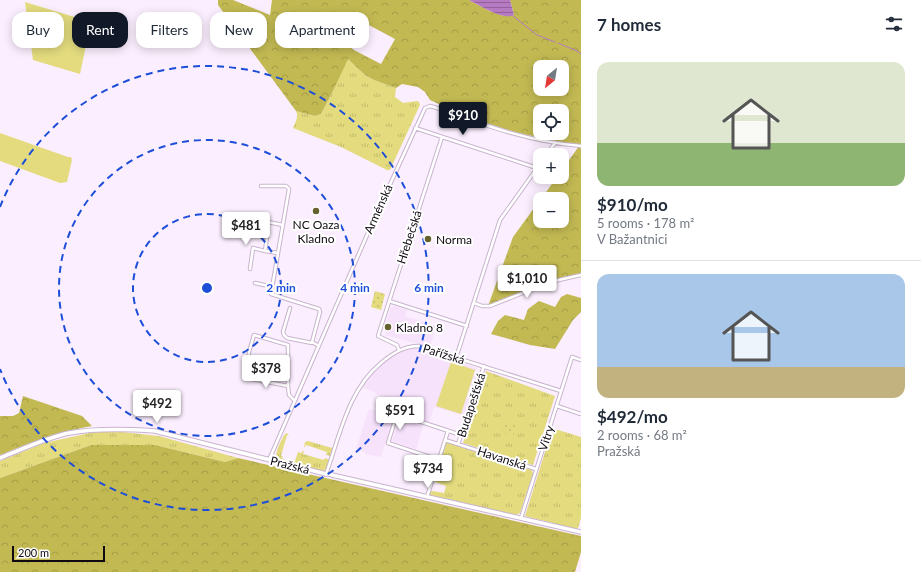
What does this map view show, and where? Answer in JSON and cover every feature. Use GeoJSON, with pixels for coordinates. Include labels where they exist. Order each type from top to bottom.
{"type":"FeatureCollection","features":[{"type":"Feature","properties":{"kind":"street","name":"Arménská"},"geometry":{"type":"LineString","coordinates":[[269,460],[371,226],[424,110],[430,106],[514,134],[555,143],[581,146]]}},
{"type":"Feature","properties":{"kind":"street"},"geometry":{"type":"LineString","coordinates":[[415,128],[533,167]]}},
{"type":"Feature","properties":{"kind":"street","name":"Hřebečská"},"geometry":{"type":"LineString","coordinates":[[399,350],[397,344],[378,336],[442,137]]}},
{"type":"Feature","properties":{"kind":"street"},"geometry":{"type":"LineString","coordinates":[[551,148],[555,143]]}},
{"type":"Feature","properties":{"kind":"street"},"geometry":{"type":"LineString","coordinates":[[456,358],[500,220],[533,174]]}},
{"type":"Feature","properties":{"kind":"street"},"geometry":{"type":"LineString","coordinates":[[261,186],[286,186],[289,189],[271,294],[319,309],[320,312],[312,343]]}},
{"type":"Feature","properties":{"kind":"street"},"geometry":{"type":"LineString","coordinates":[[247,218],[283,225]]}},
{"type":"Feature","properties":{"kind":"street"},"geometry":{"type":"LineString","coordinates":[[253,220],[250,234],[267,237],[264,251]]}},
{"type":"Feature","properties":{"kind":"street"},"geometry":{"type":"LineString","coordinates":[[250,269],[253,248],[278,253]]}},
{"type":"Feature","properties":{"kind":"street"},"geometry":{"type":"LineString","coordinates":[[474,303],[482,306],[490,306],[550,282],[581,275]]}},
{"type":"Feature","properties":{"kind":"street"},"geometry":{"type":"LineString","coordinates":[[255,283],[273,287]]}},
{"type":"Feature","properties":{"kind":"street"},"geometry":{"type":"LineString","coordinates":[[389,301],[467,326]]}},
{"type":"Feature","properties":{"kind":"street"},"geometry":{"type":"LineString","coordinates":[[290,308],[283,332],[284,336],[320,346]]}},
{"type":"Feature","properties":{"kind":"street"},"geometry":{"type":"LineString","coordinates":[[288,386],[247,378],[249,352],[254,335],[288,345],[289,395],[295,401]]}},
{"type":"Feature","properties":{"kind":"street","name":"Pařížská"},"geometry":{"type":"LineString","coordinates":[[326,474],[347,412],[360,385],[372,370],[387,358],[399,350],[410,346],[419,346],[561,391]]}},
{"type":"Feature","properties":{"kind":"street","name":"Vitry"},"geometry":{"type":"LineString","coordinates":[[521,518],[572,357],[581,360]]}},
{"type":"Feature","properties":{"kind":"street","name":"Budapešťská"},"geometry":{"type":"LineString","coordinates":[[458,444],[484,366]]}},
{"type":"Feature","properties":{"kind":"street"},"geometry":{"type":"LineString","coordinates":[[556,406],[581,414]]}},
{"type":"Feature","properties":{"kind":"street"},"geometry":{"type":"LineString","coordinates":[[439,460],[388,443],[398,414],[461,435]]}},
{"type":"Feature","properties":{"kind":"street","name":"Pražská"},"geometry":{"type":"LineString","coordinates":[[0,458],[43,441],[70,433],[118,429],[155,431],[326,474],[581,530]]}},
{"type":"Feature","properties":{"kind":"street"},"geometry":{"type":"LineString","coordinates":[[427,497],[448,431]]}},
{"type":"Feature","properties":{"kind":"street","name":"Havanská"},"geometry":{"type":"LineString","coordinates":[[445,440],[536,469]]}},
{"type":"Feature","properties":{"kind":"shaded area"},"geometry":{"type":"Polygon","coordinates":[[[469,0],[510,0],[514,15],[504,16],[498,14],[469,0]]]}},
{"type":"Feature","properties":{"kind":"shaded area"},"geometry":{"type":"Polygon","coordinates":[[[395,306],[407,310],[405,316],[436,326],[430,347],[385,335],[389,324],[386,323],[391,307],[395,306]]]}},
{"type":"Feature","properties":{"kind":"shaded area"},"geometry":{"type":"Polygon","coordinates":[[[415,348],[477,368],[476,370],[480,371],[466,414],[462,415],[434,407],[429,423],[392,411],[395,400],[375,394],[376,393],[362,387],[374,371],[384,362],[401,351],[415,348]]]}},
{"type":"Feature","properties":{"kind":"shaded area"},"geometry":{"type":"Polygon","coordinates":[[[369,409],[394,417],[381,457],[365,454],[365,452],[356,449],[369,409]]]}},
{"type":"Feature","properties":{"kind":"shaded area"},"geometry":{"type":"Polygon","coordinates":[[[399,419],[423,426],[416,449],[392,441],[399,419]]]}},
{"type":"Feature","properties":{"kind":"green space"},"geometry":{"type":"Polygon","coordinates":[[[218,0],[233,0],[263,12],[223,12],[218,5],[218,0]]]}},
{"type":"Feature","properties":{"kind":"green space"},"geometry":{"type":"Polygon","coordinates":[[[272,0],[469,0],[492,12],[509,16],[514,15],[510,0],[581,0],[581,274],[551,281],[488,306],[513,237],[533,210],[533,228],[569,228],[569,192],[546,192],[552,184],[569,184],[569,160],[579,146],[551,140],[569,140],[569,104],[533,104],[533,136],[467,117],[430,100],[425,92],[418,87],[402,84],[396,88],[374,80],[365,75],[348,59],[321,114],[315,116],[296,111],[250,48],[267,48],[267,14],[270,15],[272,0]]]}},
{"type":"Feature","properties":{"kind":"green space"},"geometry":{"type":"Polygon","coordinates":[[[25,2],[58,12],[26,12],[25,2]]]}},
{"type":"Feature","properties":{"kind":"green space"},"geometry":{"type":"Polygon","coordinates":[[[64,14],[72,16],[72,48],[86,48],[80,74],[33,60],[31,48],[64,48],[64,14]]]}},
{"type":"Feature","properties":{"kind":"green space"},"geometry":{"type":"Polygon","coordinates":[[[347,58],[365,75],[396,88],[395,97],[403,103],[419,102],[420,105],[390,170],[387,170],[341,147],[293,128],[297,118],[296,111],[315,116],[321,114],[334,89],[347,58]]]}},
{"type":"Feature","properties":{"kind":"green space"},"geometry":{"type":"Polygon","coordinates":[[[0,133],[71,157],[72,160],[67,182],[60,183],[0,161],[0,133]]]}},
{"type":"Feature","properties":{"kind":"green space"},"geometry":{"type":"Polygon","coordinates":[[[375,291],[385,294],[381,310],[371,307],[375,291]]]}},
{"type":"Feature","properties":{"kind":"green space"},"geometry":{"type":"Polygon","coordinates":[[[567,294],[581,298],[581,312],[573,320],[555,349],[530,345],[491,334],[498,321],[505,315],[524,320],[528,309],[539,301],[555,307],[561,297],[567,294]]]}},
{"type":"Feature","properties":{"kind":"green space"},"geometry":{"type":"Polygon","coordinates":[[[451,362],[475,370],[461,414],[436,406],[451,362]]]}},
{"type":"Feature","properties":{"kind":"green space"},"geometry":{"type":"Polygon","coordinates":[[[486,371],[555,396],[533,465],[463,443],[486,371]]]}},
{"type":"Feature","properties":{"kind":"green space"},"geometry":{"type":"Polygon","coordinates":[[[23,396],[82,416],[92,426],[57,434],[0,455],[0,416],[13,416],[19,413],[23,396]]]}},
{"type":"Feature","properties":{"kind":"green space"},"geometry":{"type":"Polygon","coordinates":[[[505,422],[517,426],[513,436],[502,432],[505,422]]]}},
{"type":"Feature","properties":{"kind":"green space"},"geometry":{"type":"Polygon","coordinates":[[[555,429],[581,437],[581,518],[578,528],[575,529],[525,516],[551,433],[555,429]]]}},
{"type":"Feature","properties":{"kind":"green space"},"geometry":{"type":"Polygon","coordinates":[[[94,432],[122,432],[159,436],[238,458],[225,462],[155,445],[91,445],[0,478],[0,461],[44,443],[94,432]]]}},
{"type":"Feature","properties":{"kind":"green space"},"geometry":{"type":"Polygon","coordinates":[[[287,433],[289,436],[287,435],[281,456],[283,457],[282,459],[292,462],[293,460],[295,461],[298,452],[301,453],[304,451],[303,454],[324,460],[325,458],[330,460],[325,470],[321,472],[310,467],[303,467],[277,460],[276,454],[278,447],[287,433]]]}},
{"type":"Feature","properties":{"kind":"green space"},"geometry":{"type":"Polygon","coordinates":[[[308,441],[332,448],[333,451],[331,456],[326,455],[327,452],[306,445],[304,448],[305,442],[308,441]]]}},
{"type":"Feature","properties":{"kind":"green space"},"geometry":{"type":"Polygon","coordinates":[[[447,442],[532,470],[533,474],[520,513],[516,515],[430,495],[429,493],[432,491],[444,493],[446,486],[433,480],[445,443],[447,442]]]}},
{"type":"Feature","properties":{"kind":"green space"},"geometry":{"type":"Polygon","coordinates":[[[91,445],[155,445],[225,462],[238,458],[581,536],[581,552],[575,572],[0,572],[0,478],[91,445]]]}},
{"type":"Feature","properties":{"kind":"waterway"},"geometry":{"type":"LineString","coordinates":[[513,16],[537,35],[555,42]]}},
{"type":"Feature","properties":{"kind":"waterway"},"geometry":{"type":"LineString","coordinates":[[558,43],[581,54]]}},
{"type":"Feature","properties":{"kind":"place","name":"NC Oaza Kladno"},"geometry":{"type":"Point","coordinates":[316,211]}},
{"type":"Feature","properties":{"kind":"place","name":"Norma"},"geometry":{"type":"Point","coordinates":[428,239]}},
{"type":"Feature","properties":{"kind":"place","name":"Kladno 8"},"geometry":{"type":"Point","coordinates":[388,327]}}]}
